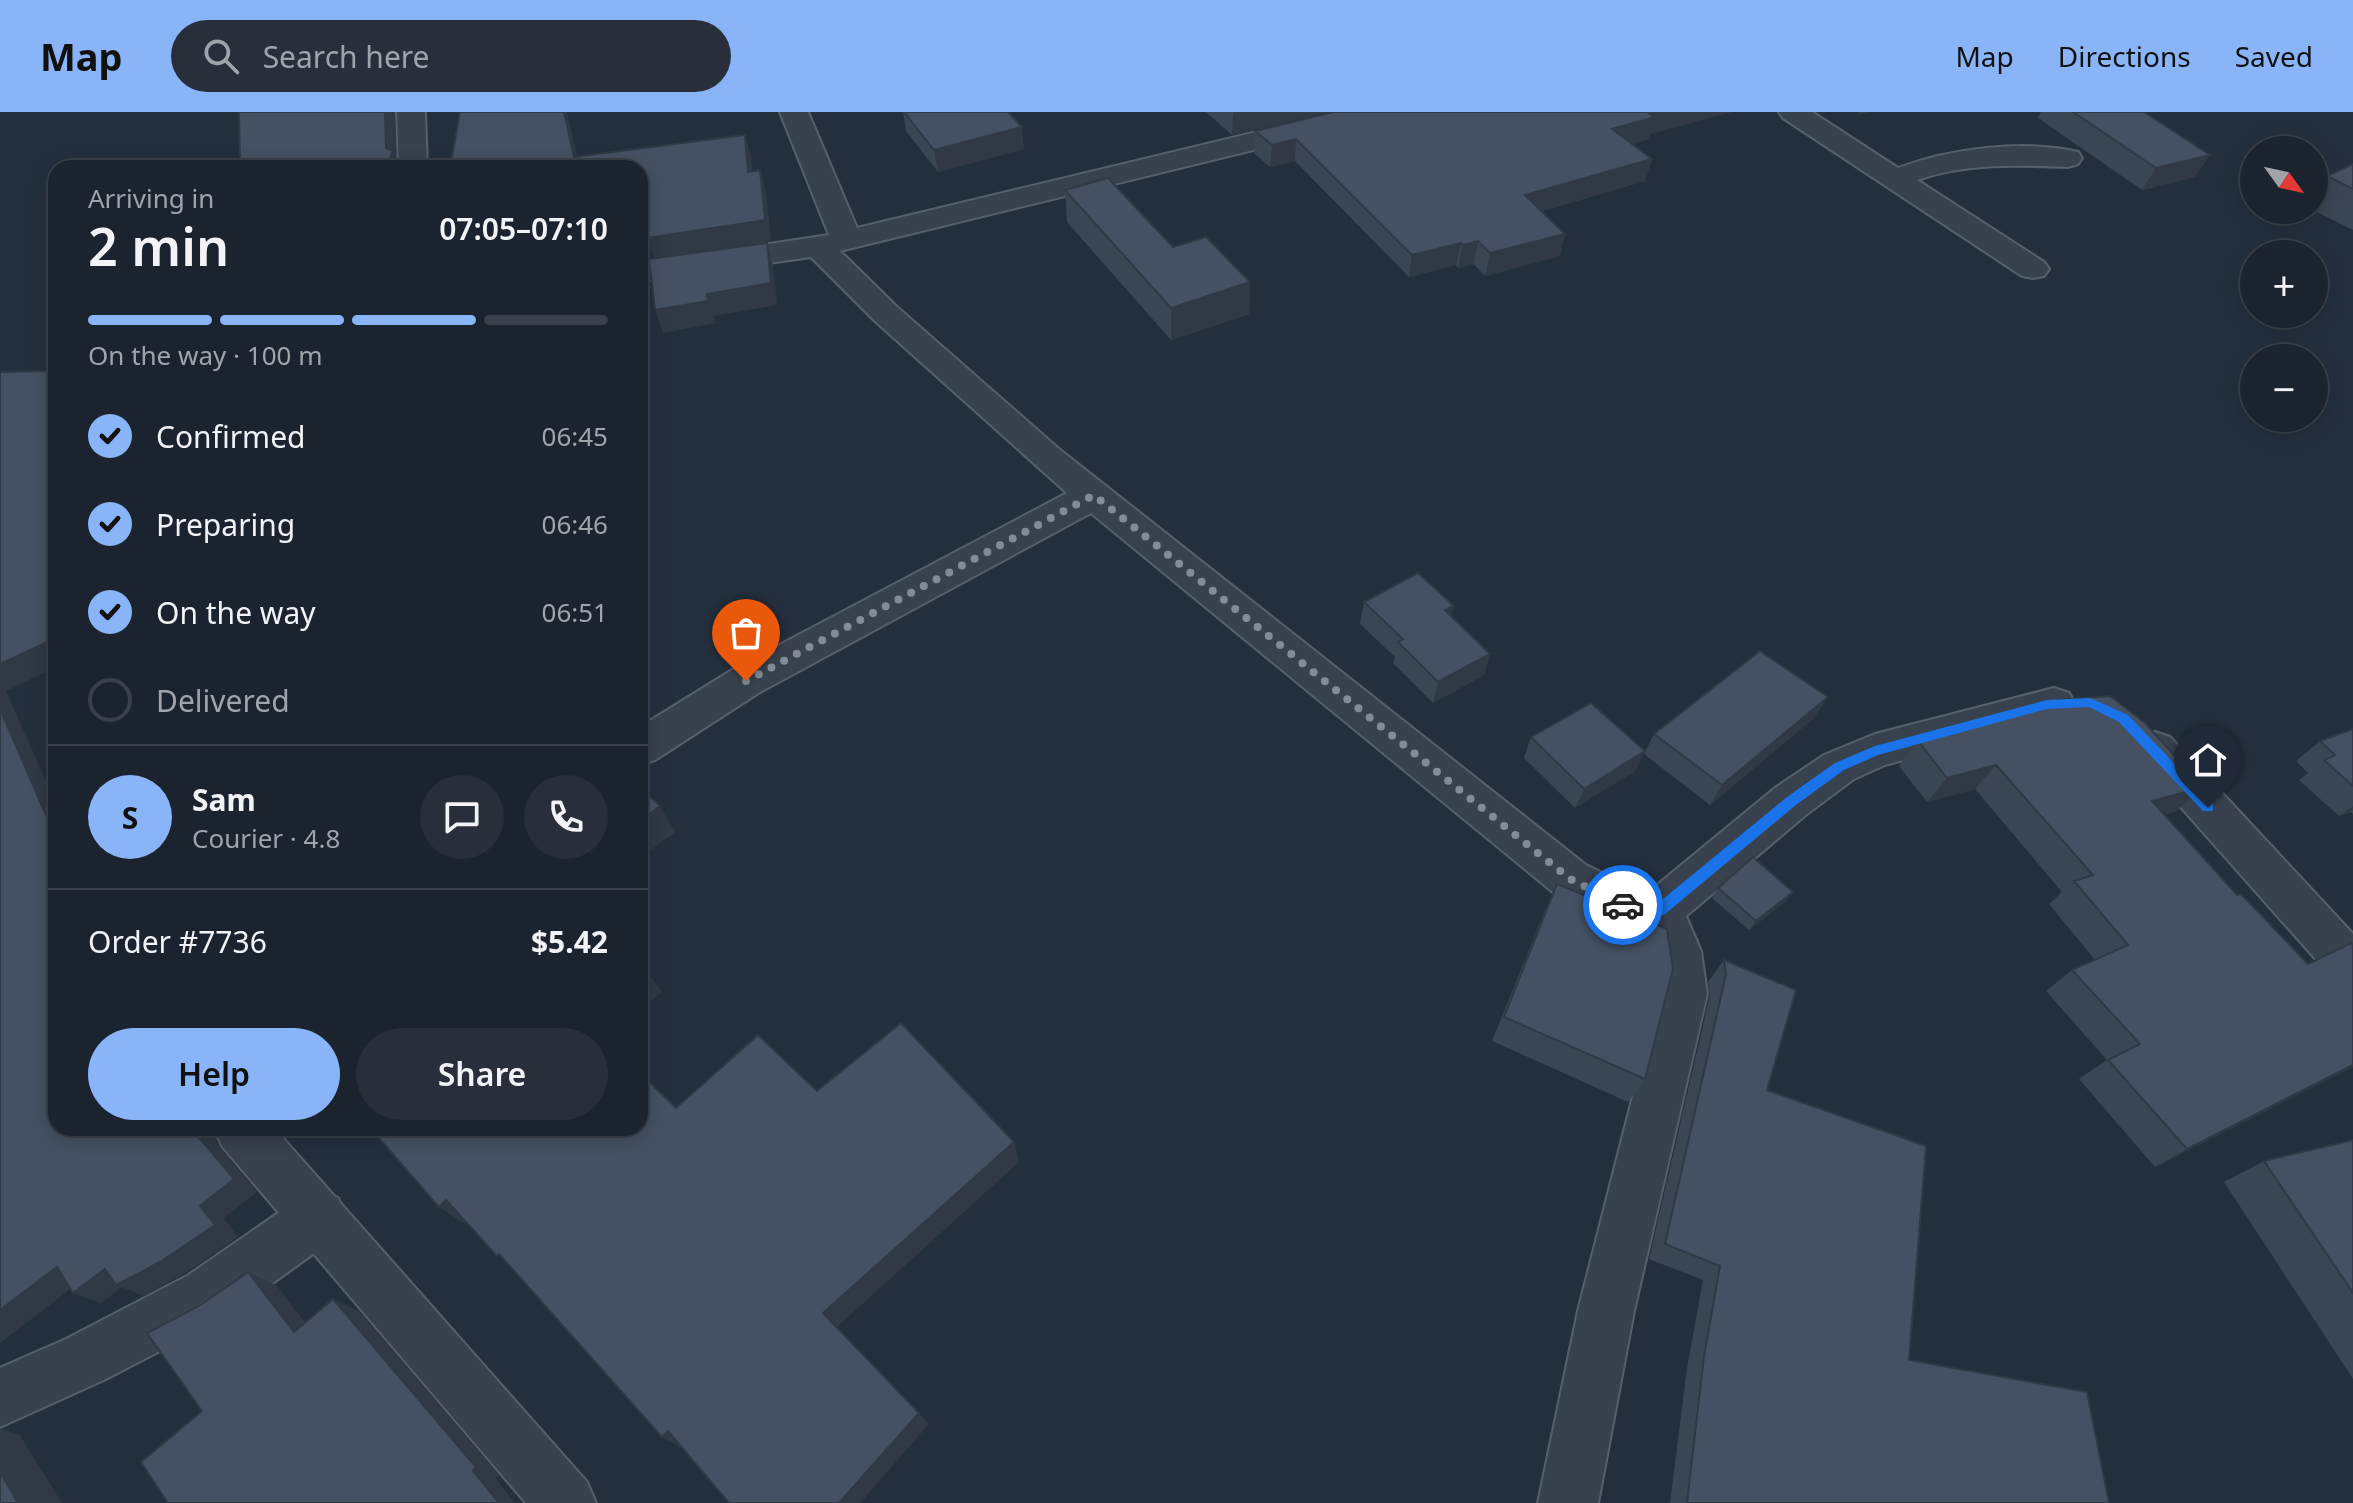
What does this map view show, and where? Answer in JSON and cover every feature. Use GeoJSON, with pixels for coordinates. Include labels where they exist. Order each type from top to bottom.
{"type":"FeatureCollection","features":[{"type":"Feature","properties":{"kind":"street"},"geometry":{"type":"LineString","coordinates":[[411,112],[413,160]]}},
{"type":"Feature","properties":{"kind":"street"},"geometry":{"type":"LineString","coordinates":[[794,112],[833,244],[886,314],[1046,457],[1570,879],[1625,906],[1659,911],[1791,801],[1839,767],[1875,751],[2047,705],[2107,711],[2146,740],[2353,967]]}},
{"type":"Feature","properties":{"kind":"street"},"geometry":{"type":"LineString","coordinates":[[648,271],[833,244],[1374,112]]}},
{"type":"Feature","properties":{"kind":"street"},"geometry":{"type":"LineString","coordinates":[[1793,112],[2033,269]]}},
{"type":"Feature","properties":{"kind":"street"},"geometry":{"type":"LineString","coordinates":[[1896,178],[1927,166],[1965,157],[2068,158]]}},
{"type":"Feature","properties":{"kind":"street"},"geometry":{"type":"LineString","coordinates":[[648,743],[746,681],[1094,495]]}},
{"type":"Feature","properties":{"kind":"street"},"geometry":{"type":"LineString","coordinates":[[1568,1503],[1584,1406],[1611,1281],[1683,994],[1683,963],[1676,940],[1659,911]]}},
{"type":"Feature","properties":{"kind":"street"},"geometry":{"type":"LineString","coordinates":[[247,1136],[566,1503]]}},
{"type":"Feature","properties":{"kind":"street"},"geometry":{"type":"LineString","coordinates":[[0,1398],[86,1359],[207,1296],[319,1217]]}},
{"type":"Feature","properties":{"kind":"building"},"geometry":{"type":"Polygon","coordinates":[[[239,112],[385,112],[386,148],[393,151],[389,160],[240,160],[239,112]]]}},
{"type":"Feature","properties":{"kind":"building"},"geometry":{"type":"Polygon","coordinates":[[[460,112],[564,112],[574,157],[745,135],[748,172],[760,170],[765,220],[648,238],[648,160],[451,160],[460,112]]]}},
{"type":"Feature","properties":{"kind":"building"},"geometry":{"type":"Polygon","coordinates":[[[904,112],[1008,112],[1022,127],[934,150],[904,112]]]}},
{"type":"Feature","properties":{"kind":"building"},"geometry":{"type":"Polygon","coordinates":[[[1333,112],[1656,112],[1650,114],[1655,117],[1612,129],[1652,159],[1525,195],[1565,234],[1490,253],[1478,241],[1412,255],[1296,139],[1272,145],[1255,131],[1333,112]]]}},
{"type":"Feature","properties":{"kind":"building"},"geometry":{"type":"Polygon","coordinates":[[[2073,112],[2144,112],[2210,155],[2156,168],[2073,112]]]}},
{"type":"Feature","properties":{"kind":"building"},"geometry":{"type":"Polygon","coordinates":[[[2353,164],[2353,189],[2328,176],[2353,164]]]}},
{"type":"Feature","properties":{"kind":"building"},"geometry":{"type":"Polygon","coordinates":[[[1108,178],[1173,247],[1206,237],[1250,282],[1171,308],[1065,190],[1108,178]]]}},
{"type":"Feature","properties":{"kind":"building"},"geometry":{"type":"Polygon","coordinates":[[[767,243],[771,283],[707,294],[708,301],[655,310],[649,259],[767,243]]]}},
{"type":"Feature","properties":{"kind":"building"},"geometry":{"type":"Polygon","coordinates":[[[48,371],[48,649],[45,643],[0,664],[0,372],[48,371]]]}},
{"type":"Feature","properties":{"kind":"building"},"geometry":{"type":"Polygon","coordinates":[[[1418,573],[1454,606],[1445,610],[1490,654],[1438,682],[1398,642],[1403,639],[1364,602],[1418,573]]]}},
{"type":"Feature","properties":{"kind":"building"},"geometry":{"type":"Polygon","coordinates":[[[1760,651],[1828,697],[1722,785],[1654,734],[1760,651]]]}},
{"type":"Feature","properties":{"kind":"building"},"geometry":{"type":"Polygon","coordinates":[[[2110,696],[2144,722],[2203,787],[2152,801],[2237,895],[2241,894],[2308,964],[2351,943],[2353,946],[2353,1065],[2187,1149],[2108,1060],[2140,1044],[2072,970],[2128,945],[2074,881],[2093,875],[1996,765],[1947,778],[1918,741],[2059,700],[2110,696]]]}},
{"type":"Feature","properties":{"kind":"building"},"geometry":{"type":"Polygon","coordinates":[[[1591,703],[1645,751],[1584,789],[1531,737],[1591,703]]]}},
{"type":"Feature","properties":{"kind":"building"},"geometry":{"type":"Polygon","coordinates":[[[0,709],[48,820],[48,1136],[198,1136],[234,1179],[200,1206],[215,1225],[160,1262],[116,1285],[105,1269],[73,1293],[57,1267],[0,1310],[0,709]]]}},
{"type":"Feature","properties":{"kind":"building"},"geometry":{"type":"Polygon","coordinates":[[[2353,729],[2353,786],[2324,760],[2335,755],[2320,741],[2353,729]]]}},
{"type":"Feature","properties":{"kind":"building"},"geometry":{"type":"Polygon","coordinates":[[[648,795],[660,806],[648,815],[648,795]]]}},
{"type":"Feature","properties":{"kind":"building"},"geometry":{"type":"Polygon","coordinates":[[[1753,857],[1793,892],[1756,921],[1718,888],[1753,857]]]}},
{"type":"Feature","properties":{"kind":"building"},"geometry":{"type":"Polygon","coordinates":[[[1557,884],[1667,929],[1673,969],[1645,1079],[1504,1017],[1557,884]]]}},
{"type":"Feature","properties":{"kind":"building"},"geometry":{"type":"Polygon","coordinates":[[[1724,960],[1796,990],[1767,1090],[1926,1146],[1909,1360],[2087,1392],[2109,1503],[1687,1503],[1704,1356],[1720,1266],[1665,1244],[1726,974],[1724,960]]]}},
{"type":"Feature","properties":{"kind":"building"},"geometry":{"type":"Polygon","coordinates":[[[901,1023],[1014,1142],[823,1313],[919,1413],[839,1503],[729,1503],[668,1431],[662,1437],[499,1254],[497,1256],[446,1200],[439,1207],[377,1136],[648,1136],[648,1081],[676,1108],[758,1035],[817,1091],[901,1023]]]}},
{"type":"Feature","properties":{"kind":"building"},"geometry":{"type":"Polygon","coordinates":[[[2353,1140],[2353,1293],[2264,1161],[2353,1140]]]}},
{"type":"Feature","properties":{"kind":"building"},"geometry":{"type":"Polygon","coordinates":[[[248,1272],[294,1332],[333,1299],[476,1467],[473,1471],[499,1503],[168,1503],[141,1462],[202,1411],[147,1333],[199,1306],[248,1272]]]}},
{"type":"Feature","properties":{"kind":"building"},"geometry":{"type":"Polygon","coordinates":[[[0,1472],[18,1503],[0,1503],[0,1472]]]}},
{"type":"Feature","properties":{"kind":"way so far"},"geometry":{"type":"LineString","coordinates":[[746,681],[1094,495],[1362,709],[1527,846],[1570,879],[1623,905]]}},
{"type":"Feature","properties":{"kind":"route"},"geometry":{"type":"LineString","coordinates":[[1623,905],[1659,911],[1791,801],[1839,767],[1875,751],[2047,705],[2080,701],[2105,708],[2123,719],[2208,808]]}}]}
